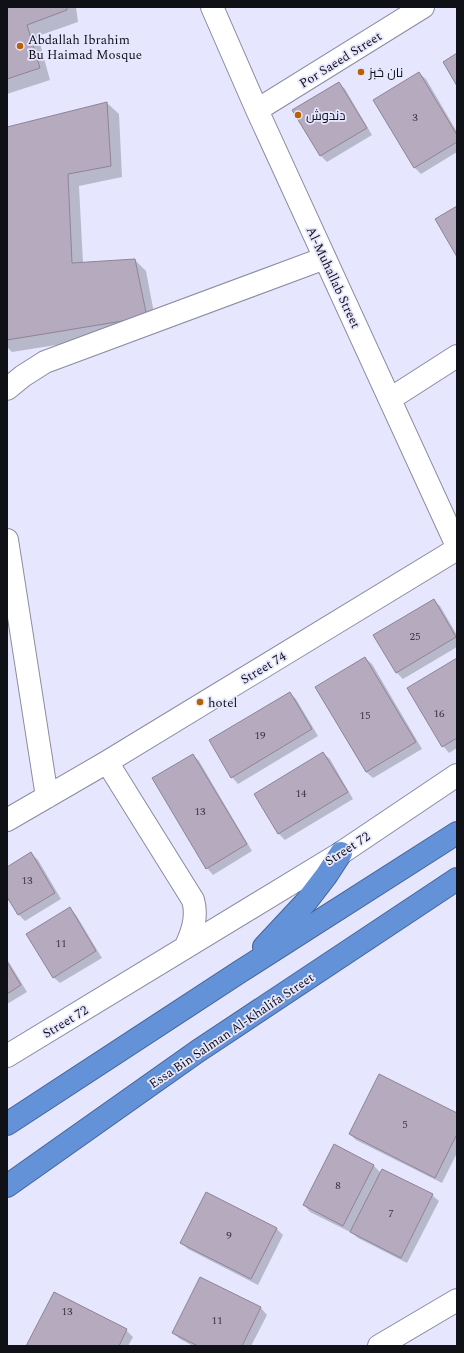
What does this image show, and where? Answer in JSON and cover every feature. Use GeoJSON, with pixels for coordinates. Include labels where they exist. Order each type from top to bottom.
{"type":"FeatureCollection","features":[{"type":"Feature","properties":{"kind":"highway"},"geometry":{"type":"LineString","coordinates":[[7,1124],[241,971],[457,833]]}},
{"type":"Feature","properties":{"kind":"highway"},"geometry":{"type":"LineString","coordinates":[[241,971],[306,902],[341,853]]}},
{"type":"Feature","properties":{"kind":"highway","name":"Essa Bin Salman Al-Khalifa Street"},"geometry":{"type":"LineString","coordinates":[[7,1186],[198,1051],[457,879]]}},
{"type":"Feature","properties":{"kind":"street","name":"Al-Muhallab Street"},"geometry":{"type":"LineString","coordinates":[[212,7],[257,110],[457,546]]}},
{"type":"Feature","properties":{"kind":"street","name":"Por Saeed Street"},"geometry":{"type":"LineString","coordinates":[[257,110],[423,7]]}},
{"type":"Feature","properties":{"kind":"street"},"geometry":{"type":"LineString","coordinates":[[7,389],[23,376],[45,362],[325,258]]}},
{"type":"Feature","properties":{"kind":"street"},"geometry":{"type":"LineString","coordinates":[[390,398],[457,356]]}},
{"type":"Feature","properties":{"kind":"street"},"geometry":{"type":"LineString","coordinates":[[7,540],[47,796]]}},
{"type":"Feature","properties":{"kind":"street","name":"Street 74"},"geometry":{"type":"LineString","coordinates":[[7,820],[108,762],[457,550]]}},
{"type":"Feature","properties":{"kind":"street"},"geometry":{"type":"LineString","coordinates":[[108,762],[193,900],[195,910],[194,921],[192,933],[185,948]]}},
{"type":"Feature","properties":{"kind":"street","name":"Street 72"},"geometry":{"type":"LineString","coordinates":[[7,1056],[341,853],[457,775]]}},
{"type":"Feature","properties":{"kind":"street"},"geometry":{"type":"LineString","coordinates":[[193,900],[202,906],[235,918]]}},
{"type":"Feature","properties":{"kind":"street"},"geometry":{"type":"LineString","coordinates":[[379,1346],[457,1300]]}},
{"type":"Feature","properties":{"kind":"building","name":"Abdallah Ibrahim Bu Haimad Mosque"},"geometry":{"type":"Polygon","coordinates":[[[7,7],[67,7],[67,10],[27,25],[40,68],[7,79],[7,7]]]}},
{"type":"Feature","properties":{"kind":"building"},"geometry":{"type":"Polygon","coordinates":[[[457,53],[457,86],[443,62],[457,53]]]}},
{"type":"Feature","properties":{"kind":"building"},"geometry":{"type":"Polygon","coordinates":[[[419,72],[457,135],[457,142],[414,168],[373,100],[419,72]]]}},
{"type":"Feature","properties":{"kind":"building"},"geometry":{"type":"Polygon","coordinates":[[[339,82],[367,128],[320,156],[292,110],[339,82]]]}},
{"type":"Feature","properties":{"kind":"building"},"geometry":{"type":"Polygon","coordinates":[[[107,102],[111,166],[68,174],[72,263],[135,259],[147,317],[7,340],[7,127],[107,102]]]}},
{"type":"Feature","properties":{"kind":"building"},"geometry":{"type":"Polygon","coordinates":[[[457,206],[457,257],[435,219],[457,206]]]}},
{"type":"Feature","properties":{"kind":"building"},"geometry":{"type":"Polygon","coordinates":[[[434,599],[456,637],[396,673],[373,635],[434,599]]]}},
{"type":"Feature","properties":{"kind":"building"},"geometry":{"type":"Polygon","coordinates":[[[365,657],[416,742],[366,772],[315,687],[365,657]]]}},
{"type":"Feature","properties":{"kind":"building"},"geometry":{"type":"Polygon","coordinates":[[[457,658],[457,738],[442,747],[407,688],[457,658]]]}},
{"type":"Feature","properties":{"kind":"building"},"geometry":{"type":"Polygon","coordinates":[[[290,692],[312,729],[231,778],[209,740],[290,692]]]}},
{"type":"Feature","properties":{"kind":"building"},"geometry":{"type":"Polygon","coordinates":[[[323,752],[348,792],[278,834],[254,794],[323,752]]]}},
{"type":"Feature","properties":{"kind":"building"},"geometry":{"type":"Polygon","coordinates":[[[193,754],[247,844],[206,869],[152,778],[193,754]]]}},
{"type":"Feature","properties":{"kind":"building"},"geometry":{"type":"Polygon","coordinates":[[[31,852],[55,893],[18,915],[7,897],[7,867],[31,852]]]}},
{"type":"Feature","properties":{"kind":"building"},"geometry":{"type":"Polygon","coordinates":[[[70,907],[96,951],[53,978],[26,934],[70,907]]]}},
{"type":"Feature","properties":{"kind":"building"},"geometry":{"type":"Polygon","coordinates":[[[7,962],[21,985],[7,994],[7,962]]]}},
{"type":"Feature","properties":{"kind":"building"},"geometry":{"type":"Polygon","coordinates":[[[379,1074],[457,1113],[457,1134],[435,1178],[349,1134],[379,1074]]]}},
{"type":"Feature","properties":{"kind":"building"},"geometry":{"type":"Polygon","coordinates":[[[334,1144],[374,1165],[343,1226],[303,1205],[334,1144]]]}},
{"type":"Feature","properties":{"kind":"building"},"geometry":{"type":"Polygon","coordinates":[[[382,1169],[433,1194],[401,1258],[350,1232],[382,1169]]]}},
{"type":"Feature","properties":{"kind":"building"},"geometry":{"type":"Polygon","coordinates":[[[206,1192],[277,1228],[251,1279],[180,1243],[206,1192]]]}},
{"type":"Feature","properties":{"kind":"building"},"geometry":{"type":"Polygon","coordinates":[[[200,1277],[261,1307],[242,1346],[198,1346],[172,1333],[200,1277]]]}},
{"type":"Feature","properties":{"kind":"building"},"geometry":{"type":"Polygon","coordinates":[[[54,1292],[127,1329],[119,1346],[26,1346],[54,1292]]]}},
{"type":"Feature","properties":{"kind":"place","name":"Abdallah Ibrahim Bu Haimad Mosque"},"geometry":{"type":"Point","coordinates":[20,46]}},
{"type":"Feature","properties":{"kind":"place","name":"نان خبز"},"geometry":{"type":"Point","coordinates":[361,72]}},
{"type":"Feature","properties":{"kind":"place","name":"دندوش"},"geometry":{"type":"Point","coordinates":[298,115]}},
{"type":"Feature","properties":{"kind":"place","name":"hotel"},"geometry":{"type":"Point","coordinates":[200,702]}}]}
